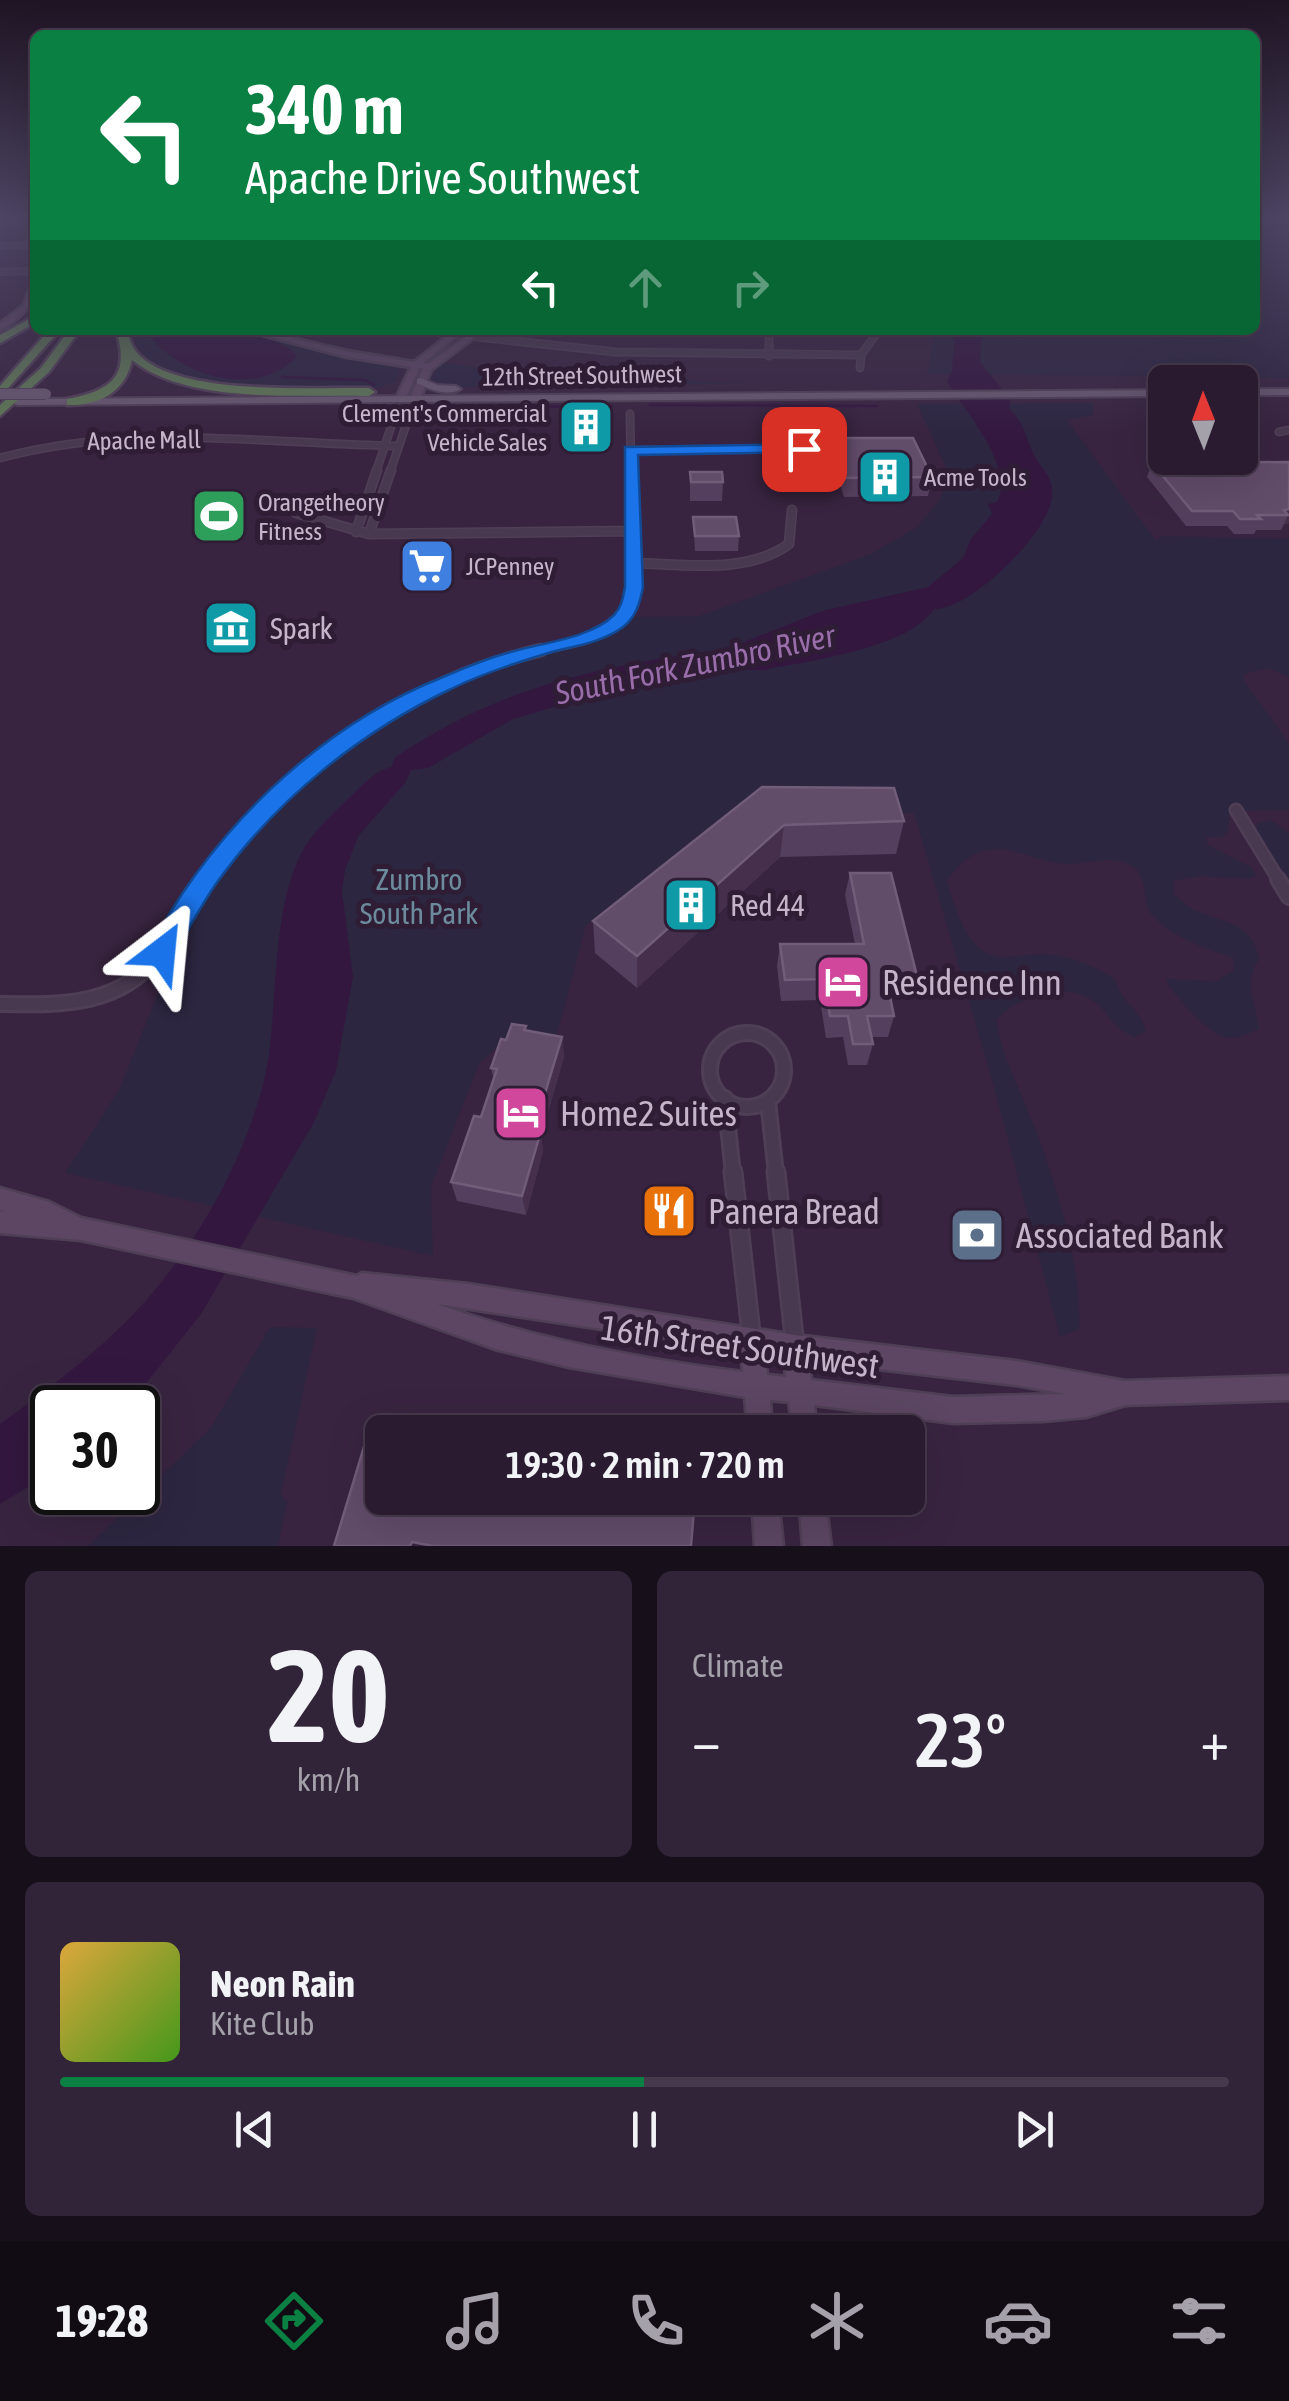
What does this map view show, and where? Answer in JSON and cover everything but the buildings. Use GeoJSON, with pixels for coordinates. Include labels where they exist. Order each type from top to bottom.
{"type":"FeatureCollection","features":[{"type":"Feature","properties":{"kind":"highway"},"geometry":{"type":"LineString","coordinates":[[0,340],[30,322]]}},
{"type":"Feature","properties":{"kind":"highway"},"geometry":{"type":"LineString","coordinates":[[0,392],[51,335]]}},
{"type":"Feature","properties":{"kind":"highway"},"geometry":{"type":"LineString","coordinates":[[0,412],[45,370],[71,335]]}},
{"type":"Feature","properties":{"kind":"highway"},"geometry":{"type":"LineString","coordinates":[[71,402],[108,394],[119,386],[127,347],[123,335]]}},
{"type":"Feature","properties":{"kind":"highway"},"geometry":{"type":"LineString","coordinates":[[127,347],[151,369],[192,382],[369,392]]}},
{"type":"Feature","properties":{"kind":"main road"},"geometry":{"type":"LineString","coordinates":[[0,328],[27,306],[30,298]]}},
{"type":"Feature","properties":{"kind":"main road"},"geometry":{"type":"LineString","coordinates":[[272,335],[430,366]]}},
{"type":"Feature","properties":{"kind":"main road"},"geometry":{"type":"LineString","coordinates":[[411,393],[416,365],[450,336],[456,335]]}},
{"type":"Feature","properties":{"kind":"main road"},"geometry":{"type":"LineString","coordinates":[[411,393],[430,366],[462,335]]}},
{"type":"Feature","properties":{"kind":"main road"},"geometry":{"type":"LineString","coordinates":[[1258,389],[1289,388]]}},
{"type":"Feature","properties":{"kind":"main road"},"geometry":{"type":"LineString","coordinates":[[628,406],[693,389]]}},
{"type":"Feature","properties":{"kind":"main road","name":"12th Street Southwest"},"geometry":{"type":"LineString","coordinates":[[0,392],[71,402],[693,389],[925,392]]}},
{"type":"Feature","properties":{"kind":"main road","name":"12th Street Southwest"},"geometry":{"type":"LineString","coordinates":[[0,402],[108,394],[369,392],[580,397],[617,400],[628,406],[650,401],[729,397],[1148,390]]}},
{"type":"Feature","properties":{"kind":"main road","name":"16th Street Southwest"},"geometry":{"type":"LineString","coordinates":[[0,1200],[49,1212],[81,1230]]}},
{"type":"Feature","properties":{"kind":"main road","name":"16th Street Southwest"},"geometry":{"type":"LineString","coordinates":[[0,1222],[81,1230],[353,1286],[468,1296],[752,1341],[1016,1373],[1125,1393],[1289,1388]]}},
{"type":"Feature","properties":{"kind":"main road","name":"16th Street Southwest"},"geometry":{"type":"LineString","coordinates":[[353,1286],[456,1325],[569,1356],[756,1386],[923,1407],[998,1411],[1086,1405],[1125,1393]]}},
{"type":"Feature","properties":{"kind":"main road"},"geometry":{"type":"LineString","coordinates":[[752,1341],[759,1415]]}},
{"type":"Feature","properties":{"kind":"main road"},"geometry":{"type":"LineString","coordinates":[[796,1347],[803,1415]]}},
{"type":"Feature","properties":{"kind":"main road"},"geometry":{"type":"LineString","coordinates":[[766,1515],[769,1546]]}},
{"type":"Feature","properties":{"kind":"main road"},"geometry":{"type":"LineString","coordinates":[[814,1515],[818,1546]]}},
{"type":"Feature","properties":{"kind":"street"},"geometry":{"type":"LineString","coordinates":[[444,335],[450,336]]}},
{"type":"Feature","properties":{"kind":"street"},"geometry":{"type":"LineString","coordinates":[[472,335],[616,352],[861,355]]}},
{"type":"Feature","properties":{"kind":"street"},"geometry":{"type":"LineString","coordinates":[[769,335],[769,356]]}},
{"type":"Feature","properties":{"kind":"street"},"geometry":{"type":"LineString","coordinates":[[860,368],[861,355],[876,335]]}},
{"type":"Feature","properties":{"kind":"street"},"geometry":{"type":"LineString","coordinates":[[354,445],[376,439],[411,393]]}},
{"type":"Feature","properties":{"kind":"street"},"geometry":{"type":"LineString","coordinates":[[370,534],[411,393]]}},
{"type":"Feature","properties":{"kind":"street"},"geometry":{"type":"LineString","coordinates":[[0,1004],[90,1001],[140,977],[162,952],[207,877],[249,824],[292,782],[361,730],[445,683],[610,628],[630,606],[633,563],[628,406]]}},
{"type":"Feature","properties":{"kind":"street"},"geometry":{"type":"LineString","coordinates":[[356,532],[394,418]]}},
{"type":"Feature","properties":{"kind":"street"},"geometry":{"type":"LineString","coordinates":[[290,439],[318,446],[398,448]]}},
{"type":"Feature","properties":{"kind":"street"},"geometry":{"type":"LineString","coordinates":[[290,439],[385,448]]}},
{"type":"Feature","properties":{"kind":"street","name":"Apache Mall"},"geometry":{"type":"LineString","coordinates":[[0,458],[89,440],[290,439]]}},
{"type":"Feature","properties":{"kind":"street"},"geometry":{"type":"LineString","coordinates":[[630,450],[804,449]]}},
{"type":"Feature","properties":{"kind":"street"},"geometry":{"type":"LineString","coordinates":[[633,563],[770,558],[789,544],[792,510]]}},
{"type":"Feature","properties":{"kind":"street"},"geometry":{"type":"LineString","coordinates":[[296,514],[320,515],[336,527],[370,534],[632,532]]}},
{"type":"Feature","properties":{"kind":"street"},"geometry":{"type":"LineString","coordinates":[[1236,810],[1289,897]]}},
{"type":"Feature","properties":{"kind":"street","name":"16th Street Southwest"},"geometry":{"type":"LineString","coordinates":[[752,1341],[726,1098],[710,1081],[708,1060],[712,1051],[728,1038],[750,1035],[772,1044],[785,1064],[784,1085],[768,1101],[796,1347]]}},
{"type":"Feature","properties":{"kind":"street"},"geometry":{"type":"LineString","coordinates":[[726,1098],[747,1105],[768,1101]]}},
{"type":"Feature","properties":{"kind":"green space"},"geometry":{"type":"Polygon","coordinates":[[[1260,292],[1289,292],[1289,378],[1258,378],[1258,365],[1148,365],[1148,376],[927,374],[935,335],[1260,335],[1260,292]]]}},
{"type":"Feature","properties":{"kind":"green space"},"geometry":{"type":"Polygon","coordinates":[[[132,335],[261,335],[400,369],[395,382],[376,388],[227,384],[171,372],[141,352],[132,335]]]}},
{"type":"Feature","properties":{"kind":"green space"},"geometry":{"type":"Polygon","coordinates":[[[441,363],[555,376],[756,383],[452,387],[429,381],[441,363]]]}},
{"type":"Feature","properties":{"kind":"green space","name":"Zumbro South Park"},"geometry":{"type":"Polygon","coordinates":[[[1093,403],[1093,415],[1067,420],[1156,541],[1162,536],[1289,539],[1289,677],[1268,668],[1244,674],[1244,681],[1289,743],[1289,810],[1230,811],[1227,833],[1206,837],[1208,845],[1251,867],[1256,875],[1249,879],[1200,876],[1174,881],[1174,894],[1185,904],[1243,930],[1256,947],[1259,959],[1251,985],[1259,1029],[1236,1037],[1221,1036],[1208,1028],[1166,979],[1217,981],[1234,970],[1233,958],[1190,941],[1160,923],[1149,910],[1141,876],[1132,866],[1107,860],[1064,864],[1008,850],[989,850],[965,861],[947,881],[960,919],[973,942],[987,953],[1002,957],[1061,956],[1101,970],[1114,979],[1146,1031],[1135,1037],[1127,1033],[1093,1001],[1068,992],[1028,998],[996,1020],[1066,1224],[1076,1279],[1079,1329],[1060,1337],[994,1087],[914,813],[744,815],[667,878],[630,891],[586,925],[554,1046],[500,1044],[479,1064],[431,1187],[433,1256],[65,1173],[119,1090],[201,886],[250,823],[337,747],[445,683],[598,633],[623,617],[699,616],[871,554],[917,527],[939,501],[949,474],[917,404],[1093,403]]]}},
{"type":"Feature","properties":{"kind":"green space"},"geometry":{"type":"Polygon","coordinates":[[[1271,820],[1289,833],[1289,884],[1258,832],[1256,824],[1271,820]]]}},
{"type":"Feature","properties":{"kind":"green space"},"geometry":{"type":"Polygon","coordinates":[[[270,1327],[317,1328],[281,1494],[287,1503],[278,1546],[88,1546],[120,1515],[160,1515],[160,1477],[210,1429],[270,1327]]]}},
{"type":"Feature","properties":{"kind":"water"},"geometry":{"type":"Polygon","coordinates":[[[150,335],[250,335],[287,347],[297,356],[280,370],[239,379],[195,370],[159,346],[150,335]]]}},
{"type":"Feature","properties":{"kind":"water","name":"South Fork Zumbro River"},"geometry":{"type":"Polygon","coordinates":[[[955,335],[982,335],[980,362],[1010,399],[1009,409],[1022,425],[1051,484],[1048,511],[1023,548],[987,584],[949,606],[934,609],[921,623],[880,644],[763,670],[743,670],[722,662],[715,673],[702,678],[599,694],[513,719],[428,768],[411,770],[406,782],[359,835],[345,870],[342,891],[353,977],[336,1071],[313,1124],[201,1314],[145,1385],[52,1385],[96,1350],[148,1298],[195,1235],[234,1164],[266,1073],[287,894],[294,870],[314,834],[369,779],[392,767],[394,758],[432,734],[505,699],[618,667],[702,652],[714,654],[822,611],[928,587],[963,558],[971,539],[992,514],[988,504],[997,502],[1001,489],[1000,473],[986,440],[947,382],[952,371],[955,335]]]}},
{"type":"Feature","properties":{"kind":"water"},"geometry":{"type":"Polygon","coordinates":[[[30,1402],[30,1486],[0,1504],[0,1424],[30,1402]]]}},
{"type":"Feature","properties":{"kind":"waterway"},"geometry":{"type":"LineString","coordinates":[[282,377],[365,380],[374,385]]}},
{"type":"Feature","properties":{"kind":"waterway"},"geometry":{"type":"LineString","coordinates":[[365,404],[383,408]]}},
{"type":"Feature","properties":{"kind":"waterway"},"geometry":{"type":"LineString","coordinates":[[650,405],[877,406]]}},
{"type":"Feature","properties":{"kind":"waterway"},"geometry":{"type":"LineString","coordinates":[[425,408],[612,406]]}},
{"type":"Feature","properties":{"kind":"place","name":"Clement's Commercial Vehicle Sales"},"geometry":{"type":"Point","coordinates":[586,427]}},
{"type":"Feature","properties":{"kind":"place","name":"Acme Tools"},"geometry":{"type":"Point","coordinates":[885,477]}},
{"type":"Feature","properties":{"kind":"place","name":"Orangetheory Fitness"},"geometry":{"type":"Point","coordinates":[219,516]}},
{"type":"Feature","properties":{"kind":"place","name":"JCPenney"},"geometry":{"type":"Point","coordinates":[427,566]}},
{"type":"Feature","properties":{"kind":"place","name":"Spark"},"geometry":{"type":"Point","coordinates":[231,628]}},
{"type":"Feature","properties":{"kind":"place","name":"Red 44"},"geometry":{"type":"Point","coordinates":[691,905]}},
{"type":"Feature","properties":{"kind":"place","name":"Residence Inn"},"geometry":{"type":"Point","coordinates":[843,982]}},
{"type":"Feature","properties":{"kind":"place","name":"Home2 Suites"},"geometry":{"type":"Point","coordinates":[521,1113]}},
{"type":"Feature","properties":{"kind":"place","name":"Panera Bread"},"geometry":{"type":"Point","coordinates":[669,1211]}},
{"type":"Feature","properties":{"kind":"place","name":"Associated Bank"},"geometry":{"type":"Point","coordinates":[977,1235]}},
{"type":"Feature","properties":{"kind":"route"},"geometry":{"type":"LineString","coordinates":[[162,952],[189,903],[249,824],[335,748],[388,713],[445,683],[511,658],[598,633],[626,614],[634,587],[630,450],[804,449]]}}]}
